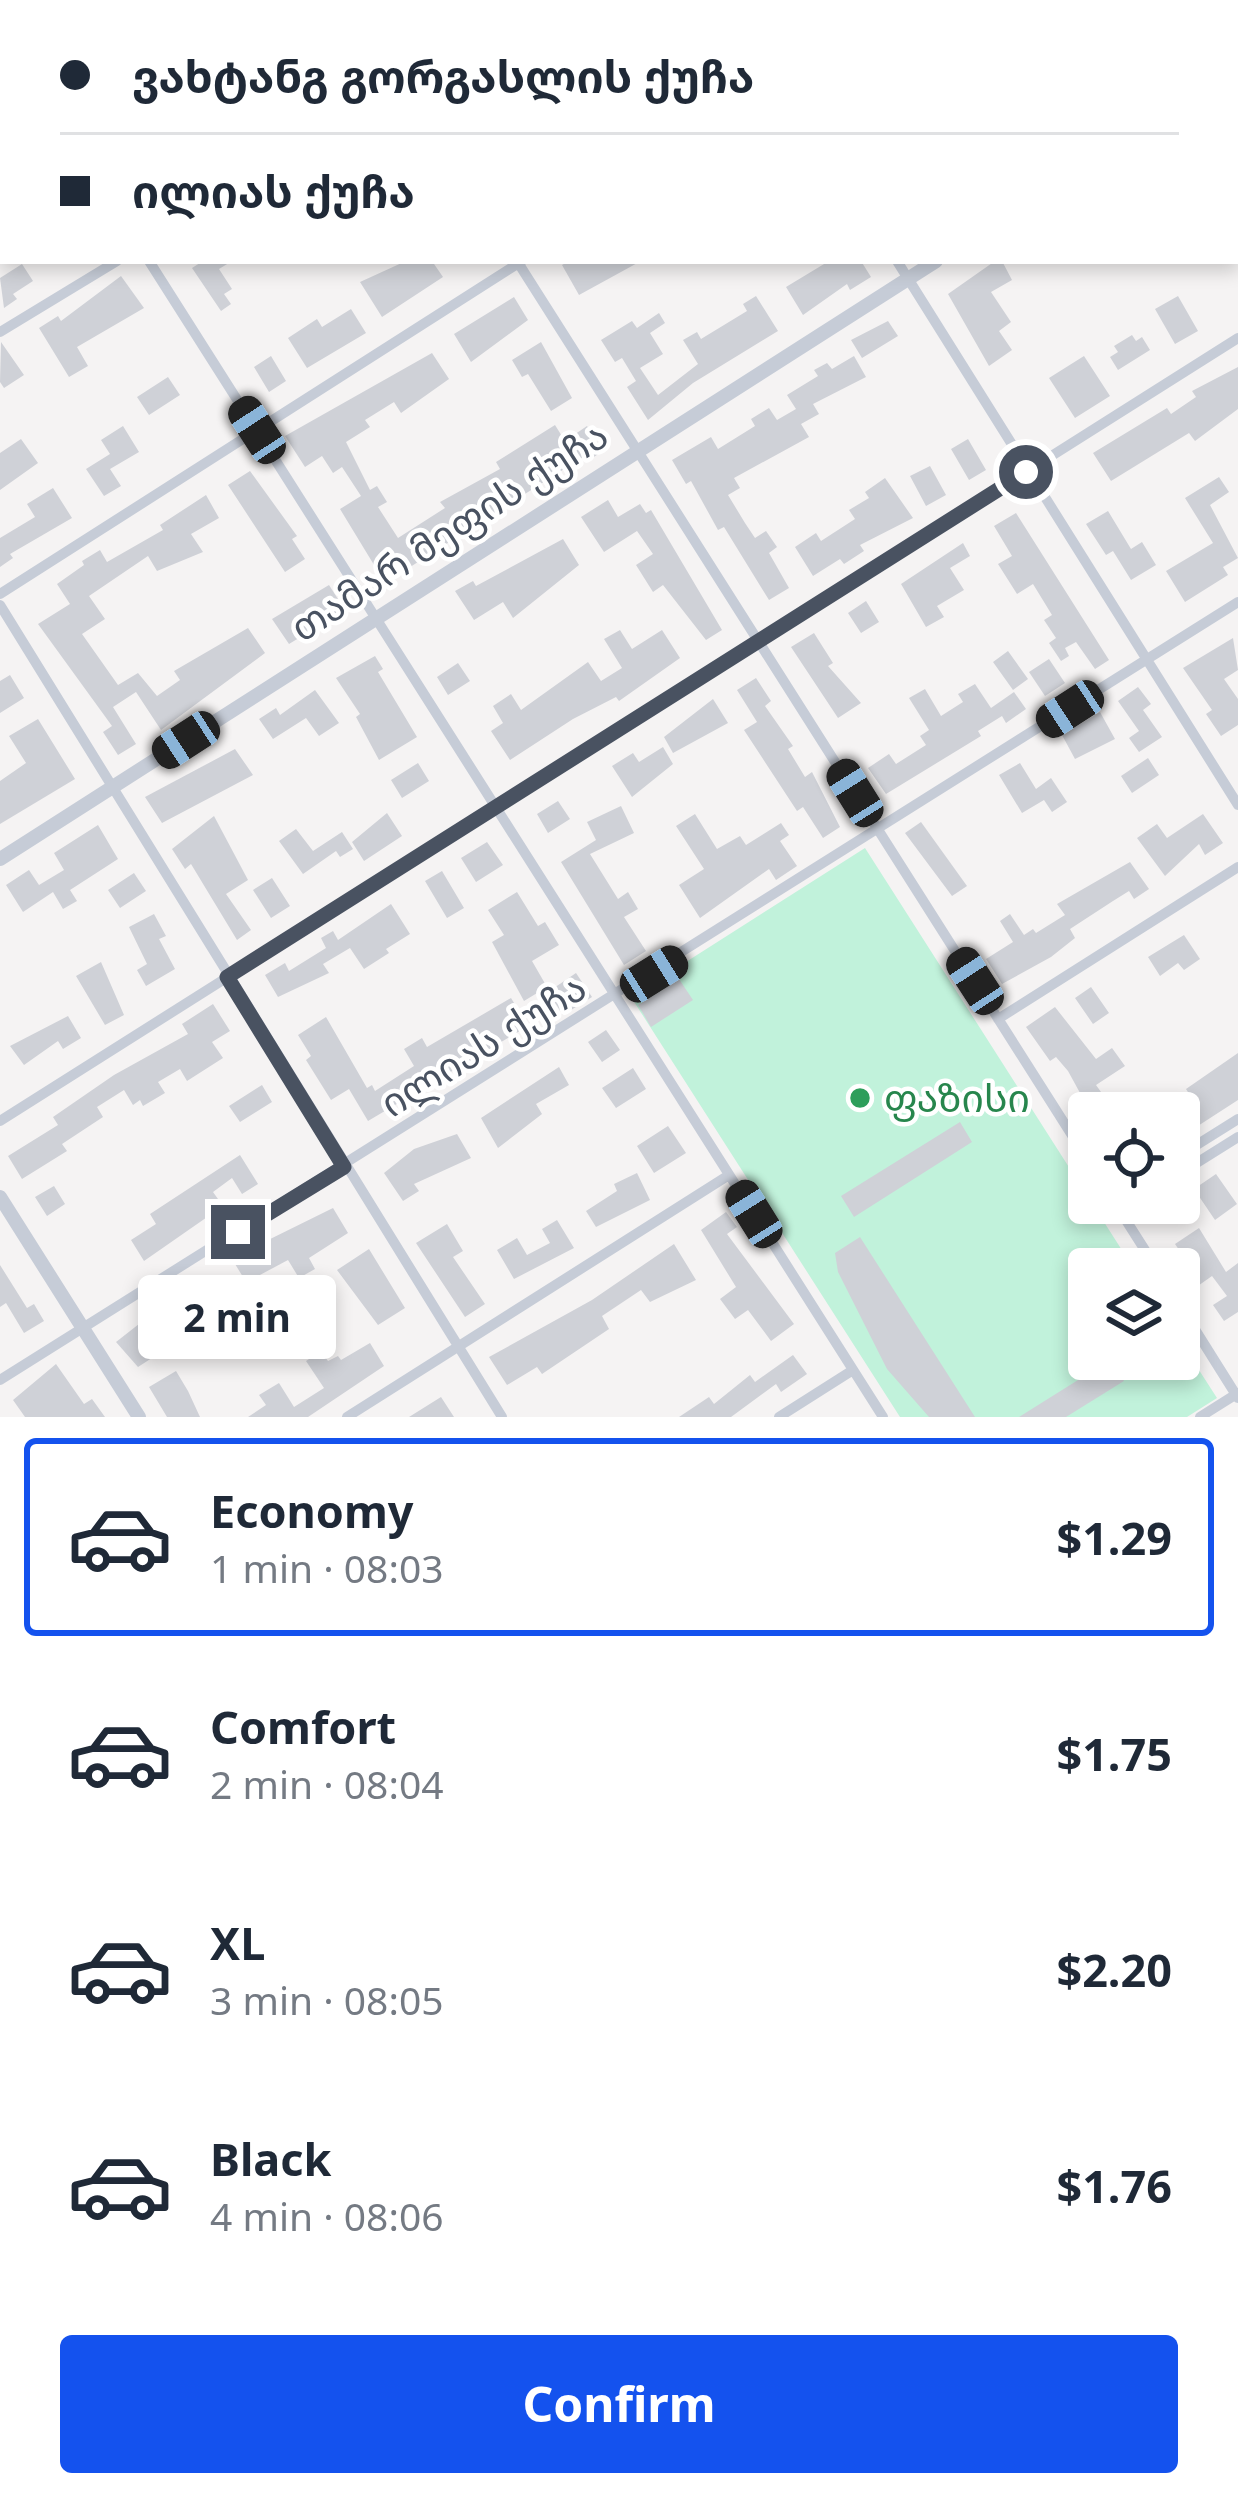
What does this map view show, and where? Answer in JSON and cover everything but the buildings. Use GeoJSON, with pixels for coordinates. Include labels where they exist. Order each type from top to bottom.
{"type":"FeatureCollection","features":[{"type":"Feature","properties":{"kind":"street"},"geometry":{"type":"LineString","coordinates":[[0,332],[112,264]]}},
{"type":"Feature","properties":{"kind":"street"},"geometry":{"type":"LineString","coordinates":[[151,264],[883,1417]]}},
{"type":"Feature","properties":{"kind":"street"},"geometry":{"type":"LineString","coordinates":[[0,594],[516,264]]}},
{"type":"Feature","properties":{"kind":"street"},"geometry":{"type":"LineString","coordinates":[[520,264],[1068,1129]]}},
{"type":"Feature","properties":{"kind":"street"},"geometry":{"type":"LineString","coordinates":[[899,264],[1238,806]]}},
{"type":"Feature","properties":{"kind":"street","name":"თამარ მეფის ქუჩა"},"geometry":{"type":"LineString","coordinates":[[0,860],[931,264]]}},
{"type":"Feature","properties":{"kind":"street"},"geometry":{"type":"LineString","coordinates":[[0,1121],[1238,338]]}},
{"type":"Feature","properties":{"kind":"street","name":"ილიას ქუჩა"},"geometry":{"type":"LineString","coordinates":[[0,1380],[616,998],[1238,602]]}},
{"type":"Feature","properties":{"kind":"street"},"geometry":{"type":"LineString","coordinates":[[0,604],[110,789],[502,1417]]}},
{"type":"Feature","properties":{"kind":"street"},"geometry":{"type":"LineString","coordinates":[[998,1018],[1238,866]]}},
{"type":"Feature","properties":{"kind":"street"},"geometry":{"type":"LineString","coordinates":[[1200,1143],[1238,1119]]}},
{"type":"Feature","properties":{"kind":"street"},"geometry":{"type":"LineString","coordinates":[[1200,1161],[1238,1137]]}},
{"type":"Feature","properties":{"kind":"street"},"geometry":{"type":"LineString","coordinates":[[347,1417],[729,1175]]}},
{"type":"Feature","properties":{"kind":"street"},"geometry":{"type":"LineString","coordinates":[[0,1197],[139,1417]]}},
{"type":"Feature","properties":{"kind":"street"},"geometry":{"type":"LineString","coordinates":[[1200,1337],[1237,1395],[1200,1417]]}},
{"type":"Feature","properties":{"kind":"street"},"geometry":{"type":"LineString","coordinates":[[779,1417],[853,1370]]}},
{"type":"Feature","properties":{"kind":"green space","name":"ფაზისი"},"geometry":{"type":"Polygon","coordinates":[[[865,848],[1068,1166],[1068,1224],[1105,1224],[1121,1248],[1068,1248],[1068,1380],[1200,1380],[1200,1372],[1217,1398],[1187,1417],[900,1417],[631,997],[865,848]]]}},
{"type":"Feature","properties":{"kind":"place","name":"ფაზისი"},"geometry":{"type":"Point","coordinates":[860,1098]}},
{"type":"Feature","properties":{"kind":"route"},"geometry":{"type":"LineString","coordinates":[[238,1232],[344,1167],[227,977],[1026,472]]}}]}
